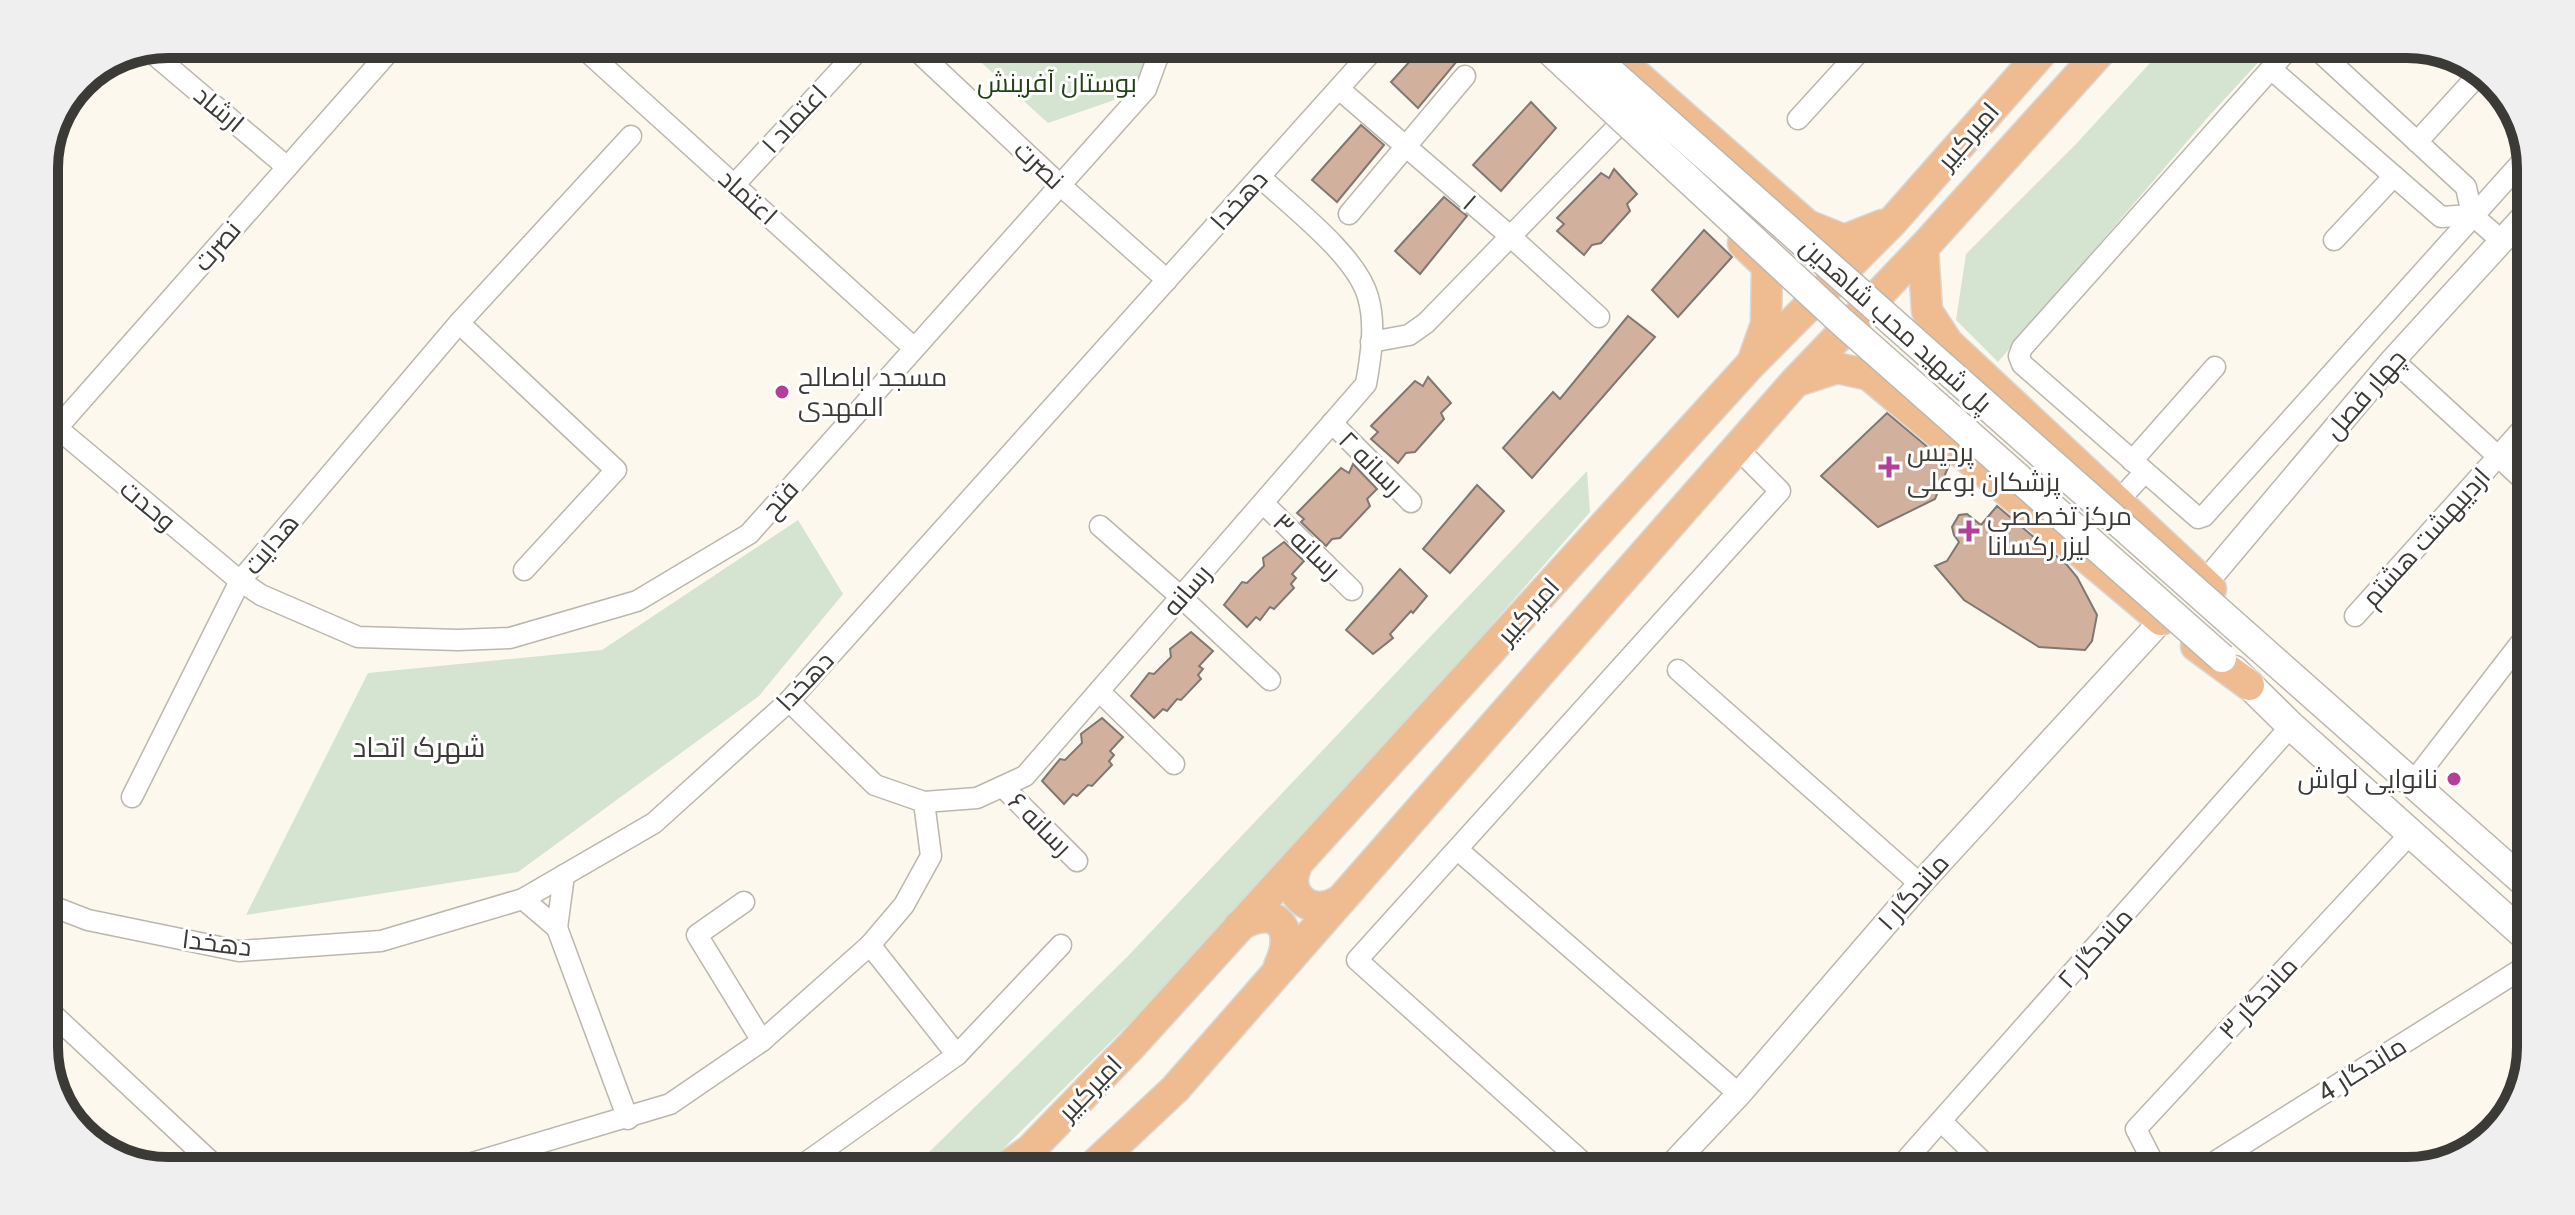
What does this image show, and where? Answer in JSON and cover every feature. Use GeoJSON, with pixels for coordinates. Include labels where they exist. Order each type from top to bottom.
{"type":"FeatureCollection","features":[{"type":"Feature","properties":{"kind":"main road"},"geometry":{"type":"LineString","coordinates":[[1540,58],[1767,266],[1766,324],[1751,364]]}},
{"type":"Feature","properties":{"kind":"main road","name":"پل شهید محب شاهدین"},"geometry":{"type":"LineString","coordinates":[[1558,58],[1842,322],[2222,658],[2291,726],[2517,929]]}},
{"type":"Feature","properties":{"kind":"main road","name":"پل شهید محب شاهدین"},"geometry":{"type":"LineString","coordinates":[[1595,58],[2517,876]]}},
{"type":"Feature","properties":{"kind":"main road"},"geometry":{"type":"LineString","coordinates":[[1617,58],[1807,225],[1844,240],[1892,222]]}},
{"type":"Feature","properties":{"kind":"main road","name":"امیرکبیر"},"geometry":{"type":"LineString","coordinates":[[1020,1157],[1131,1046],[1751,364],[1892,222],[2037,58]]}},
{"type":"Feature","properties":{"kind":"main road","name":"امیرکبیر"},"geometry":{"type":"LineString","coordinates":[[1103,1157],[1175,1089],[1795,382],[1923,248],[2095,58]]}},
{"type":"Feature","properties":{"kind":"main road"},"geometry":{"type":"LineString","coordinates":[[1767,266],[1786,264],[1799,257],[1806,244],[1807,225]]}},
{"type":"Feature","properties":{"kind":"main road"},"geometry":{"type":"LineString","coordinates":[[1923,248],[1927,311],[1948,343],[2206,582],[2283,668]]}},
{"type":"Feature","properties":{"kind":"main road"},"geometry":{"type":"LineString","coordinates":[[1897,397],[1894,376],[1911,349],[1926,342],[1948,343]]}},
{"type":"Feature","properties":{"kind":"main road"},"geometry":{"type":"LineString","coordinates":[[1795,382],[1837,368],[1869,375],[2052,531],[2249,685]]}},
{"type":"Feature","properties":{"kind":"main road"},"geometry":{"type":"LineString","coordinates":[[1296,867],[1292,883],[1298,898],[1313,907],[1330,906],[1337,902]]}},
{"type":"Feature","properties":{"kind":"main road"},"geometry":{"type":"LineString","coordinates":[[1239,926],[1254,917],[1278,921],[1287,935],[1288,944],[1278,968]]}},
{"type":"Feature","properties":{"kind":"street","name":"نصرت"},"geometry":{"type":"LineString","coordinates":[[58,427],[383,58]]}},
{"type":"Feature","properties":{"kind":"street","name":"اعتماد"},"geometry":{"type":"LineString","coordinates":[[594,58],[914,348]]}},
{"type":"Feature","properties":{"kind":"street","name":"اعتماد ۱"},"geometry":{"type":"LineString","coordinates":[[734,185],[851,58]]}},
{"type":"Feature","properties":{"kind":"street","name":"نصرت"},"geometry":{"type":"LineString","coordinates":[[925,58],[1167,280]]}},
{"type":"Feature","properties":{"kind":"street","name":"فتح"},"geometry":{"type":"LineString","coordinates":[[240,581],[261,595],[358,637],[510,638],[637,601],[749,534],[1146,89],[1157,58]]}},
{"type":"Feature","properties":{"kind":"street","name":"دهخدا"},"geometry":{"type":"LineString","coordinates":[[58,908],[88,920],[239,951],[381,941],[523,899],[654,823],[789,701],[1366,58]]}},
{"type":"Feature","properties":{"kind":"street"},"geometry":{"type":"LineString","coordinates":[[1798,119],[1854,58]]}},
{"type":"Feature","properties":{"kind":"street"},"geometry":{"type":"LineString","coordinates":[[2281,58],[2022,348],[2019,356],[2022,364],[2198,518],[2204,516],[2517,167]]}},
{"type":"Feature","properties":{"kind":"street"},"geometry":{"type":"LineString","coordinates":[[2326,58],[2466,187],[2472,215],[2502,241]]}},
{"type":"Feature","properties":{"kind":"street","name":"ارشاد"},"geometry":{"type":"LineString","coordinates":[[159,59],[287,167]]}},
{"type":"Feature","properties":{"kind":"street"},"geometry":{"type":"LineString","coordinates":[[2271,69],[2441,217],[2472,215]]}},
{"type":"Feature","properties":{"kind":"street"},"geometry":{"type":"LineString","coordinates":[[1349,214],[1465,76]]}},
{"type":"Feature","properties":{"kind":"street"},"geometry":{"type":"LineString","coordinates":[[2417,142],[2473,80]]}},
{"type":"Feature","properties":{"kind":"street","name":"۱"},"geometry":{"type":"LineString","coordinates":[[1339,89],[1599,317]]}},
{"type":"Feature","properties":{"kind":"street"},"geometry":{"type":"LineString","coordinates":[[1371,342],[1409,335],[1426,323],[1617,127]]}},
{"type":"Feature","properties":{"kind":"street","name":"هدایت"},"geometry":{"type":"LineString","coordinates":[[132,797],[240,581],[459,323],[631,136]]}},
{"type":"Feature","properties":{"kind":"street"},"geometry":{"type":"LineString","coordinates":[[2334,240],[2394,176]]}},
{"type":"Feature","properties":{"kind":"street","name":"رسانه"},"geometry":{"type":"LineString","coordinates":[[789,701],[875,785],[924,802],[977,798],[1025,776],[1366,384],[1372,326],[1368,296],[1352,265],[1260,177]]}},
{"type":"Feature","properties":{"kind":"street","name":"چهار فصل"},"geometry":{"type":"LineString","coordinates":[[2206,582],[2393,360],[2517,224]]}},
{"type":"Feature","properties":{"kind":"street"},"geometry":{"type":"LineString","coordinates":[[459,323],[616,470],[524,570]]}},
{"type":"Feature","properties":{"kind":"street"},"geometry":{"type":"LineString","coordinates":[[2393,360],[2517,474]]}},
{"type":"Feature","properties":{"kind":"street"},"geometry":{"type":"LineString","coordinates":[[2119,500],[2138,466],[2215,367]]}},
{"type":"Feature","properties":{"kind":"street","name":"رسانه ۲"},"geometry":{"type":"LineString","coordinates":[[1332,423],[1411,502]]}},
{"type":"Feature","properties":{"kind":"street","name":"وحدت"},"geometry":{"type":"LineString","coordinates":[[58,429],[240,581]]}},
{"type":"Feature","properties":{"kind":"street","name":"اردیبهشت هشتم"},"geometry":{"type":"LineString","coordinates":[[2355,616],[2517,435]]}},
{"type":"Feature","properties":{"kind":"street"},"geometry":{"type":"LineString","coordinates":[[1577,1157],[1357,960],[1780,491],[1737,448]]}},
{"type":"Feature","properties":{"kind":"street","name":"رسانه ۳"},"geometry":{"type":"LineString","coordinates":[[1263,503],[1352,590]]}},
{"type":"Feature","properties":{"kind":"street"},"geometry":{"type":"LineString","coordinates":[[1100,526],[1270,680]]}},
{"type":"Feature","properties":{"kind":"street","name":"ماندگار ۱"},"geometry":{"type":"LineString","coordinates":[[1679,1157],[1739,1094],[1920,884],[2162,620]]}},
{"type":"Feature","properties":{"kind":"street"},"geometry":{"type":"LineString","coordinates":[[2413,782],[2517,648]]}},
{"type":"Feature","properties":{"kind":"street"},"geometry":{"type":"LineString","coordinates":[[1678,670],[1920,884]]}},
{"type":"Feature","properties":{"kind":"street"},"geometry":{"type":"LineString","coordinates":[[1099,691],[1174,764]]}},
{"type":"Feature","properties":{"kind":"street","name":"ماندگار ۲"},"geometry":{"type":"LineString","coordinates":[[1909,1157],[2291,726]]}},
{"type":"Feature","properties":{"kind":"street","name":"رسانه ۶"},"geometry":{"type":"LineString","coordinates":[[1003,787],[1077,861]]}},
{"type":"Feature","properties":{"kind":"street"},"geometry":{"type":"LineString","coordinates":[[493,1157],[670,1104],[762,1041],[870,945],[904,905],[931,856],[924,802]]}},
{"type":"Feature","properties":{"kind":"street","name":"ماندگار ۳"},"geometry":{"type":"LineString","coordinates":[[2150,1157],[2136,1129],[2411,833]]}},
{"type":"Feature","properties":{"kind":"street"},"geometry":{"type":"LineString","coordinates":[[1458,850],[1739,1094]]}},
{"type":"Feature","properties":{"kind":"street"},"geometry":{"type":"LineString","coordinates":[[564,875],[557,928],[628,1119]]}},
{"type":"Feature","properties":{"kind":"street"},"geometry":{"type":"LineString","coordinates":[[523,899],[557,928]]}},
{"type":"Feature","properties":{"kind":"street"},"geometry":{"type":"LineString","coordinates":[[744,902],[697,935],[762,1041]]}},
{"type":"Feature","properties":{"kind":"street"},"geometry":{"type":"LineString","coordinates":[[870,945],[957,1055]]}},
{"type":"Feature","properties":{"kind":"street"},"geometry":{"type":"LineString","coordinates":[[814,1157],[957,1055],[1061,945]]}},
{"type":"Feature","properties":{"kind":"street","name":"ماندگار 4"},"geometry":{"type":"LineString","coordinates":[[2223,1157],[2517,972]]}},
{"type":"Feature","properties":{"kind":"street"},"geometry":{"type":"LineString","coordinates":[[58,1019],[206,1157]]}},
{"type":"Feature","properties":{"kind":"street"},"geometry":{"type":"LineString","coordinates":[[1941,1121],[1978,1157]]}},
{"type":"Feature","properties":{"kind":"green space","name":"بوستان آفرینش"},"geometry":{"type":"Polygon","coordinates":[[[976,58],[1157,58],[1146,89],[1048,123],[976,58]]]}},
{"type":"Feature","properties":{"kind":"green space"},"geometry":{"type":"Polygon","coordinates":[[[2155,58],[2262,58],[1998,362],[1956,320],[1966,254],[2077,143],[2155,58]]]}},
{"type":"Feature","properties":{"kind":"green space"},"geometry":{"type":"Polygon","coordinates":[[[1587,471],[1590,512],[1359,777],[1181,972],[998,1154],[993,1157],[924,1157],[1127,957],[1587,471]]]}},
{"type":"Feature","properties":{"kind":"green space"},"geometry":{"type":"Polygon","coordinates":[[[798,520],[843,594],[759,696],[518,872],[246,915],[368,673],[602,650],[798,520]]]}},
{"type":"Feature","properties":{"kind":"building"},"geometry":{"type":"Polygon","coordinates":[[[1413,58],[1460,58],[1418,108],[1391,82],[1413,58]]]}},
{"type":"Feature","properties":{"kind":"building"},"geometry":{"type":"Polygon","coordinates":[[[1531,102],[1556,128],[1501,191],[1473,165],[1531,102]]]}},
{"type":"Feature","properties":{"kind":"building"},"geometry":{"type":"Polygon","coordinates":[[[1361,125],[1384,145],[1337,202],[1312,180],[1361,125]]]}},
{"type":"Feature","properties":{"kind":"building"},"geometry":{"type":"Polygon","coordinates":[[[1614,169],[1637,194],[1627,204],[1630,211],[1601,243],[1592,245],[1584,255],[1557,231],[1564,224],[1557,218],[1601,173],[1609,178],[1614,169]]]}},
{"type":"Feature","properties":{"kind":"building"},"geometry":{"type":"Polygon","coordinates":[[[1444,197],[1467,216],[1420,274],[1395,251],[1444,197]]]}},
{"type":"Feature","properties":{"kind":"building"},"geometry":{"type":"Polygon","coordinates":[[[1704,230],[1732,257],[1678,317],[1652,290],[1704,230]]]}},
{"type":"Feature","properties":{"kind":"building"},"geometry":{"type":"Polygon","coordinates":[[[1628,316],[1655,337],[1532,478],[1503,448],[1553,392],[1560,399],[1628,316]]]}},
{"type":"Feature","properties":{"kind":"building"},"geometry":{"type":"Polygon","coordinates":[[[1428,377],[1451,403],[1441,413],[1444,419],[1415,452],[1406,453],[1398,463],[1371,439],[1378,432],[1371,426],[1415,381],[1423,386],[1428,377]]]}},
{"type":"Feature","properties":{"kind":"building","name":"پردیس پزشکان بوعلی"},"geometry":{"type":"Polygon","coordinates":[[[1887,413],[1949,465],[1935,499],[1878,527],[1821,476],[1887,413]]]}},
{"type":"Feature","properties":{"kind":"building"},"geometry":{"type":"Polygon","coordinates":[[[1353,464],[1377,489],[1367,499],[1370,506],[1340,538],[1332,539],[1326,546],[1301,522],[1304,519],[1297,513],[1341,468],[1349,473],[1353,464]]]}},
{"type":"Feature","properties":{"kind":"building"},"geometry":{"type":"Polygon","coordinates":[[[1477,485],[1504,511],[1450,573],[1423,549],[1477,485]]]}},
{"type":"Feature","properties":{"kind":"building"},"geometry":{"type":"Polygon","coordinates":[[[1997,506],[2077,577],[2097,615],[2092,641],[2085,650],[2039,647],[1964,600],[1935,566],[1947,561],[1959,542],[1952,527],[1959,515],[1967,514],[1981,525],[1997,506]]]}},
{"type":"Feature","properties":{"kind":"building"},"geometry":{"type":"Polygon","coordinates":[[[1284,542],[1304,561],[1292,574],[1296,578],[1291,584],[1294,588],[1274,609],[1270,607],[1260,620],[1256,617],[1247,627],[1224,605],[1242,582],[1247,583],[1264,566],[1263,558],[1284,542]]]}},
{"type":"Feature","properties":{"kind":"building"},"geometry":{"type":"Polygon","coordinates":[[[1400,569],[1427,596],[1390,634],[1393,638],[1373,654],[1346,630],[1400,569]]]}},
{"type":"Feature","properties":{"kind":"building"},"geometry":{"type":"Polygon","coordinates":[[[1191,632],[1213,651],[1199,666],[1203,669],[1198,675],[1201,679],[1181,700],[1177,699],[1167,711],[1163,709],[1154,718],[1131,696],[1149,673],[1154,674],[1171,657],[1170,649],[1191,632]]]}},
{"type":"Feature","properties":{"kind":"building"},"geometry":{"type":"Polygon","coordinates":[[[1102,718],[1123,737],[1110,751],[1114,755],[1109,761],[1112,765],[1092,786],[1088,785],[1077,796],[1073,794],[1064,804],[1042,781],[1060,759],[1065,760],[1082,743],[1081,734],[1102,718]]]}},
{"type":"Feature","properties":{"kind":"place","name":"مسجد اباصالح المهدی"},"geometry":{"type":"Point","coordinates":[782,392]}},
{"type":"Feature","properties":{"kind":"place","name":"پردیس پزشکان بوعلی"},"geometry":{"type":"Point","coordinates":[1889,467]}},
{"type":"Feature","properties":{"kind":"place","name":"مرکز تخصصی لیزر رکسانا"},"geometry":{"type":"Point","coordinates":[1969,531]}},
{"type":"Feature","properties":{"kind":"place","name":"نانوایی لواش"},"geometry":{"type":"Point","coordinates":[2454,779]}},
{"type":"Feature","properties":{"kind":"district","name":"شهرک اتحاد"},"geometry":{"type":"Point","coordinates":[419,747]}}]}
